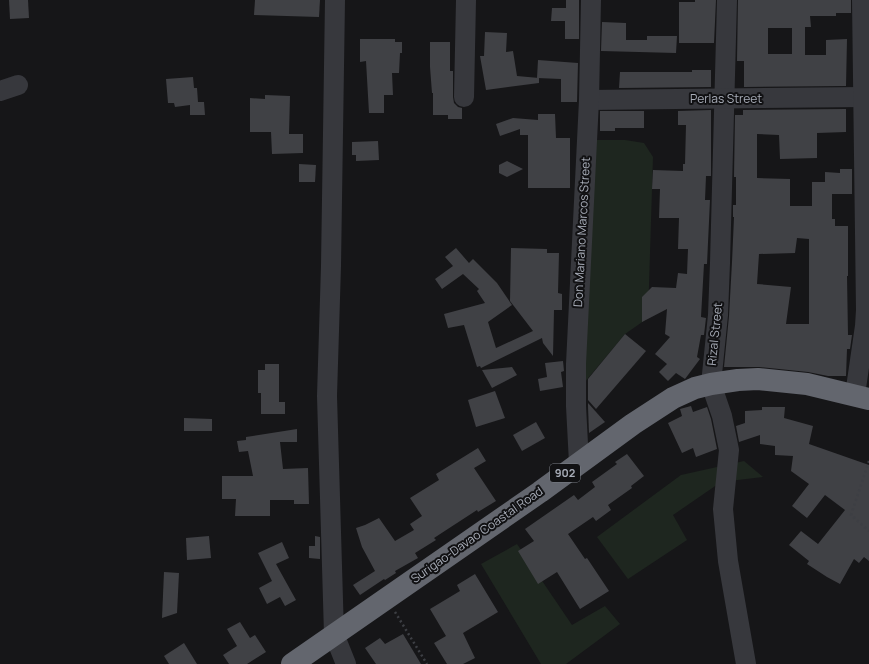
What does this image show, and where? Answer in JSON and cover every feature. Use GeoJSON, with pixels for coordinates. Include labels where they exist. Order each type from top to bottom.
{"type":"FeatureCollection","features":[{"type":"Feature","properties":{"kind":"highway","name":"Surigao-Davao Coastal Road"},"geometry":{"type":"LineString","coordinates":[[292,664],[663,404],[694,388],[738,380],[778,380],[808,384],[862,397]]}},
{"type":"Feature","properties":{"kind":"street"},"geometry":{"type":"LineString","coordinates":[[334,0],[331,250],[327,396],[334,634],[346,664]]}},
{"type":"Feature","properties":{"kind":"street"},"geometry":{"type":"LineString","coordinates":[[464,97],[466,0]]}},
{"type":"Feature","properties":{"kind":"street","name":"Don Mariano Marcos Street"},"geometry":{"type":"LineString","coordinates":[[579,463],[576,406],[576,364],[589,100],[591,0]]}},
{"type":"Feature","properties":{"kind":"street","name":"Rizal Street"},"geometry":{"type":"LineString","coordinates":[[727,0],[719,290],[711,384],[722,416],[729,450],[723,510],[728,561],[746,664]]}},
{"type":"Feature","properties":{"kind":"street"},"geometry":{"type":"LineString","coordinates":[[862,0],[867,203],[867,326],[862,397]]}},
{"type":"Feature","properties":{"kind":"street","name":"Perlas Street"},"geometry":{"type":"LineString","coordinates":[[589,100],[864,97]]}},
{"type":"Feature","properties":{"kind":"path"},"geometry":{"type":"LineString","coordinates":[[869,462],[851,514],[869,531]]}},
{"type":"Feature","properties":{"kind":"path"},"geometry":{"type":"LineString","coordinates":[[386,598],[427,664]]}},
{"type":"Feature","properties":{"kind":"shaded area"},"geometry":{"type":"Polygon","coordinates":[[[592,140],[625,140],[644,143],[653,157],[648,318],[625,334],[584,383],[592,140]]]}},
{"type":"Feature","properties":{"kind":"shaded area"},"geometry":{"type":"Polygon","coordinates":[[[744,461],[763,477],[721,482],[673,515],[687,540],[628,579],[597,537],[681,475],[744,461]]]}},
{"type":"Feature","properties":{"kind":"shaded area"},"geometry":{"type":"Polygon","coordinates":[[[517,544],[572,625],[605,606],[620,624],[566,664],[541,664],[481,564],[517,544]]]}},
{"type":"Feature","properties":{"kind":"building"},"geometry":{"type":"Polygon","coordinates":[[[9,0],[28,0],[29,18],[10,19],[9,0]]]}},
{"type":"Feature","properties":{"kind":"building"},"geometry":{"type":"Polygon","coordinates":[[[255,0],[320,0],[319,17],[254,15],[255,0]]]}},
{"type":"Feature","properties":{"kind":"building"},"geometry":{"type":"Polygon","coordinates":[[[566,0],[579,0],[579,39],[565,39],[565,21],[551,21],[552,8],[566,8],[566,0]]]}},
{"type":"Feature","properties":{"kind":"building"},"geometry":{"type":"Polygon","coordinates":[[[695,0],[716,0],[714,43],[679,43],[679,2],[695,2],[695,0]]]}},
{"type":"Feature","properties":{"kind":"building"},"geometry":{"type":"Polygon","coordinates":[[[738,0],[851,0],[851,13],[836,13],[836,16],[810,16],[811,27],[805,27],[805,55],[826,55],[826,40],[847,39],[846,86],[744,87],[744,61],[737,61],[738,0]],[[768,28],[768,54],[792,54],[792,28],[768,28]]]}},
{"type":"Feature","properties":{"kind":"building"},"geometry":{"type":"Polygon","coordinates":[[[602,22],[626,23],[626,40],[647,40],[647,36],[677,36],[676,53],[601,51],[602,22]]]}},
{"type":"Feature","properties":{"kind":"building"},"geometry":{"type":"Polygon","coordinates":[[[485,32],[507,33],[506,52],[513,51],[517,76],[539,78],[539,83],[486,90],[480,56],[484,56],[485,32]]]}},
{"type":"Feature","properties":{"kind":"building"},"geometry":{"type":"Polygon","coordinates":[[[360,39],[395,39],[395,42],[402,42],[399,73],[392,73],[393,95],[384,95],[384,113],[369,113],[366,61],[360,62],[360,39]]]}},
{"type":"Feature","properties":{"kind":"building"},"geometry":{"type":"Polygon","coordinates":[[[430,42],[450,42],[450,71],[453,71],[453,97],[454,103],[458,107],[462,108],[462,119],[448,119],[448,115],[433,115],[430,42]]]}},
{"type":"Feature","properties":{"kind":"building"},"geometry":{"type":"Polygon","coordinates":[[[538,60],[578,63],[577,102],[561,102],[561,79],[537,78],[538,60]]]}},
{"type":"Feature","properties":{"kind":"building"},"geometry":{"type":"Polygon","coordinates":[[[692,70],[711,70],[711,87],[619,88],[620,72],[692,72],[692,70]]]}},
{"type":"Feature","properties":{"kind":"building"},"geometry":{"type":"Polygon","coordinates":[[[193,77],[194,88],[197,88],[198,102],[204,102],[205,115],[190,115],[190,105],[175,107],[174,103],[168,103],[166,79],[193,77]]]}},
{"type":"Feature","properties":{"kind":"building"},"geometry":{"type":"Polygon","coordinates":[[[265,95],[290,96],[289,134],[303,134],[303,153],[272,154],[271,132],[250,132],[250,98],[265,99],[265,95]]]}},
{"type":"Feature","properties":{"kind":"building"},"geometry":{"type":"Polygon","coordinates":[[[846,109],[846,132],[817,133],[817,158],[780,159],[779,135],[757,134],[757,178],[790,179],[790,206],[812,206],[812,182],[825,182],[825,172],[840,173],[840,169],[852,169],[852,194],[832,194],[832,219],[835,219],[835,226],[848,226],[848,335],[852,335],[850,349],[847,349],[846,376],[828,376],[808,372],[759,367],[724,367],[732,262],[734,217],[733,205],[736,205],[736,177],[734,177],[735,115],[743,115],[743,110],[846,109]],[[797,238],[795,253],[759,254],[757,284],[791,287],[786,324],[809,324],[809,239],[797,238]]]}},
{"type":"Feature","properties":{"kind":"building"},"geometry":{"type":"Polygon","coordinates":[[[711,110],[711,176],[706,176],[705,200],[710,200],[707,264],[704,264],[701,317],[706,318],[704,335],[701,335],[697,357],[700,359],[685,379],[676,373],[668,381],[659,372],[667,364],[655,354],[670,337],[665,334],[667,309],[642,322],[642,297],[652,287],[676,288],[678,273],[687,274],[688,249],[678,249],[679,218],[659,218],[660,189],[652,189],[653,170],[683,171],[683,164],[685,164],[686,125],[678,125],[678,111],[711,110]]]}},
{"type":"Feature","properties":{"kind":"building"},"geometry":{"type":"Polygon","coordinates":[[[600,111],[644,111],[644,128],[615,128],[615,131],[600,131],[600,111]]]}},
{"type":"Feature","properties":{"kind":"building"},"geometry":{"type":"Polygon","coordinates":[[[538,114],[555,114],[556,138],[570,138],[570,188],[528,188],[528,135],[520,135],[520,129],[500,136],[496,124],[513,118],[538,120],[538,114]]]}},
{"type":"Feature","properties":{"kind":"building"},"geometry":{"type":"Polygon","coordinates":[[[378,141],[379,160],[356,161],[356,155],[352,155],[352,142],[378,141]]]}},
{"type":"Feature","properties":{"kind":"building"},"geometry":{"type":"Polygon","coordinates":[[[507,161],[523,169],[507,177],[499,173],[499,165],[507,161]]]}},
{"type":"Feature","properties":{"kind":"building"},"geometry":{"type":"Polygon","coordinates":[[[299,164],[316,165],[315,182],[299,182],[299,164]]]}},
{"type":"Feature","properties":{"kind":"building"},"geometry":{"type":"Polygon","coordinates":[[[456,248],[469,263],[473,259],[497,283],[512,305],[488,322],[496,348],[533,331],[510,301],[511,248],[547,249],[547,253],[559,253],[558,293],[562,294],[562,310],[554,310],[553,356],[543,343],[542,338],[481,368],[480,366],[477,367],[464,325],[448,328],[444,314],[485,303],[477,291],[479,289],[463,274],[442,289],[435,279],[453,266],[445,257],[456,248]]]}},
{"type":"Feature","properties":{"kind":"building"},"geometry":{"type":"Polygon","coordinates":[[[625,334],[646,351],[596,409],[588,400],[588,379],[625,334]]]}},
{"type":"Feature","properties":{"kind":"building"},"geometry":{"type":"Polygon","coordinates":[[[563,361],[564,371],[561,372],[563,387],[540,391],[538,379],[547,377],[545,363],[563,361]]]}},
{"type":"Feature","properties":{"kind":"building"},"geometry":{"type":"Polygon","coordinates":[[[265,364],[279,364],[279,402],[285,402],[285,414],[261,414],[261,393],[258,393],[258,370],[265,370],[265,364]]]}},
{"type":"Feature","properties":{"kind":"building"},"geometry":{"type":"Polygon","coordinates":[[[512,367],[517,375],[492,388],[482,370],[512,367]]]}},
{"type":"Feature","properties":{"kind":"building"},"geometry":{"type":"Polygon","coordinates":[[[495,391],[505,418],[476,427],[468,400],[495,391]]]}},
{"type":"Feature","properties":{"kind":"building"},"geometry":{"type":"Polygon","coordinates":[[[588,403],[605,422],[589,433],[588,406],[588,403]]]}},
{"type":"Feature","properties":{"kind":"building"},"geometry":{"type":"Polygon","coordinates":[[[691,406],[693,412],[707,407],[717,449],[696,457],[693,448],[682,453],[668,423],[682,416],[680,409],[691,406]]]}},
{"type":"Feature","properties":{"kind":"building"},"geometry":{"type":"Polygon","coordinates":[[[762,407],[785,407],[784,418],[813,426],[809,444],[869,465],[869,561],[864,557],[859,563],[854,559],[840,584],[807,564],[809,561],[789,545],[801,531],[818,544],[845,510],[825,495],[807,518],[792,506],[809,484],[791,471],[793,456],[775,455],[775,446],[760,444],[760,435],[739,442],[736,426],[745,423],[745,411],[762,410],[762,407]]]}},
{"type":"Feature","properties":{"kind":"building"},"geometry":{"type":"Polygon","coordinates":[[[184,418],[212,419],[212,431],[184,431],[184,418]]]}},
{"type":"Feature","properties":{"kind":"building"},"geometry":{"type":"Polygon","coordinates":[[[536,422],[545,438],[522,451],[513,435],[536,422]]]}},
{"type":"Feature","properties":{"kind":"building"},"geometry":{"type":"Polygon","coordinates":[[[297,429],[297,442],[280,442],[283,469],[308,468],[309,504],[294,504],[294,500],[270,500],[270,516],[235,516],[236,499],[222,499],[222,476],[253,476],[248,451],[239,452],[237,441],[246,440],[246,437],[297,429]]]}},
{"type":"Feature","properties":{"kind":"building"},"geometry":{"type":"Polygon","coordinates":[[[478,448],[486,461],[474,468],[496,501],[478,512],[477,510],[434,538],[436,540],[415,553],[418,558],[395,571],[396,573],[360,595],[353,585],[375,571],[362,547],[356,528],[379,518],[395,541],[414,530],[410,524],[422,516],[410,498],[439,480],[436,474],[478,448]]]}},
{"type":"Feature","properties":{"kind":"building"},"geometry":{"type":"Polygon","coordinates":[[[627,454],[644,476],[631,486],[632,488],[608,505],[611,510],[596,521],[593,517],[568,534],[585,559],[587,558],[609,591],[580,609],[557,572],[538,584],[518,551],[534,541],[525,529],[574,495],[578,500],[595,487],[592,482],[617,464],[615,462],[627,454]]]}},
{"type":"Feature","properties":{"kind":"building"},"geometry":{"type":"Polygon","coordinates":[[[209,536],[211,558],[187,560],[186,538],[209,536]]]}},
{"type":"Feature","properties":{"kind":"building"},"geometry":{"type":"Polygon","coordinates":[[[315,536],[320,537],[320,559],[309,558],[309,546],[315,546],[315,536]]]}},
{"type":"Feature","properties":{"kind":"building"},"geometry":{"type":"Polygon","coordinates":[[[282,542],[289,558],[276,564],[296,600],[285,606],[280,597],[267,604],[259,588],[272,581],[258,553],[282,542]]]}},
{"type":"Feature","properties":{"kind":"building"},"geometry":{"type":"Polygon","coordinates":[[[164,572],[179,573],[177,613],[162,618],[164,572]]]}},
{"type":"Feature","properties":{"kind":"building"},"geometry":{"type":"Polygon","coordinates":[[[475,574],[498,612],[463,633],[475,658],[463,664],[447,664],[434,643],[446,636],[430,609],[460,591],[457,585],[475,574]]]}},
{"type":"Feature","properties":{"kind":"building"},"geometry":{"type":"Polygon","coordinates":[[[240,622],[250,638],[255,635],[266,652],[247,664],[229,664],[223,655],[237,646],[227,629],[240,622]]]}},
{"type":"Feature","properties":{"kind":"building"},"geometry":{"type":"Polygon","coordinates":[[[403,634],[421,664],[376,664],[365,648],[380,638],[385,644],[403,634]]]}},
{"type":"Feature","properties":{"kind":"building"},"geometry":{"type":"Polygon","coordinates":[[[184,643],[197,664],[169,664],[164,656],[184,643]]]}}]}
